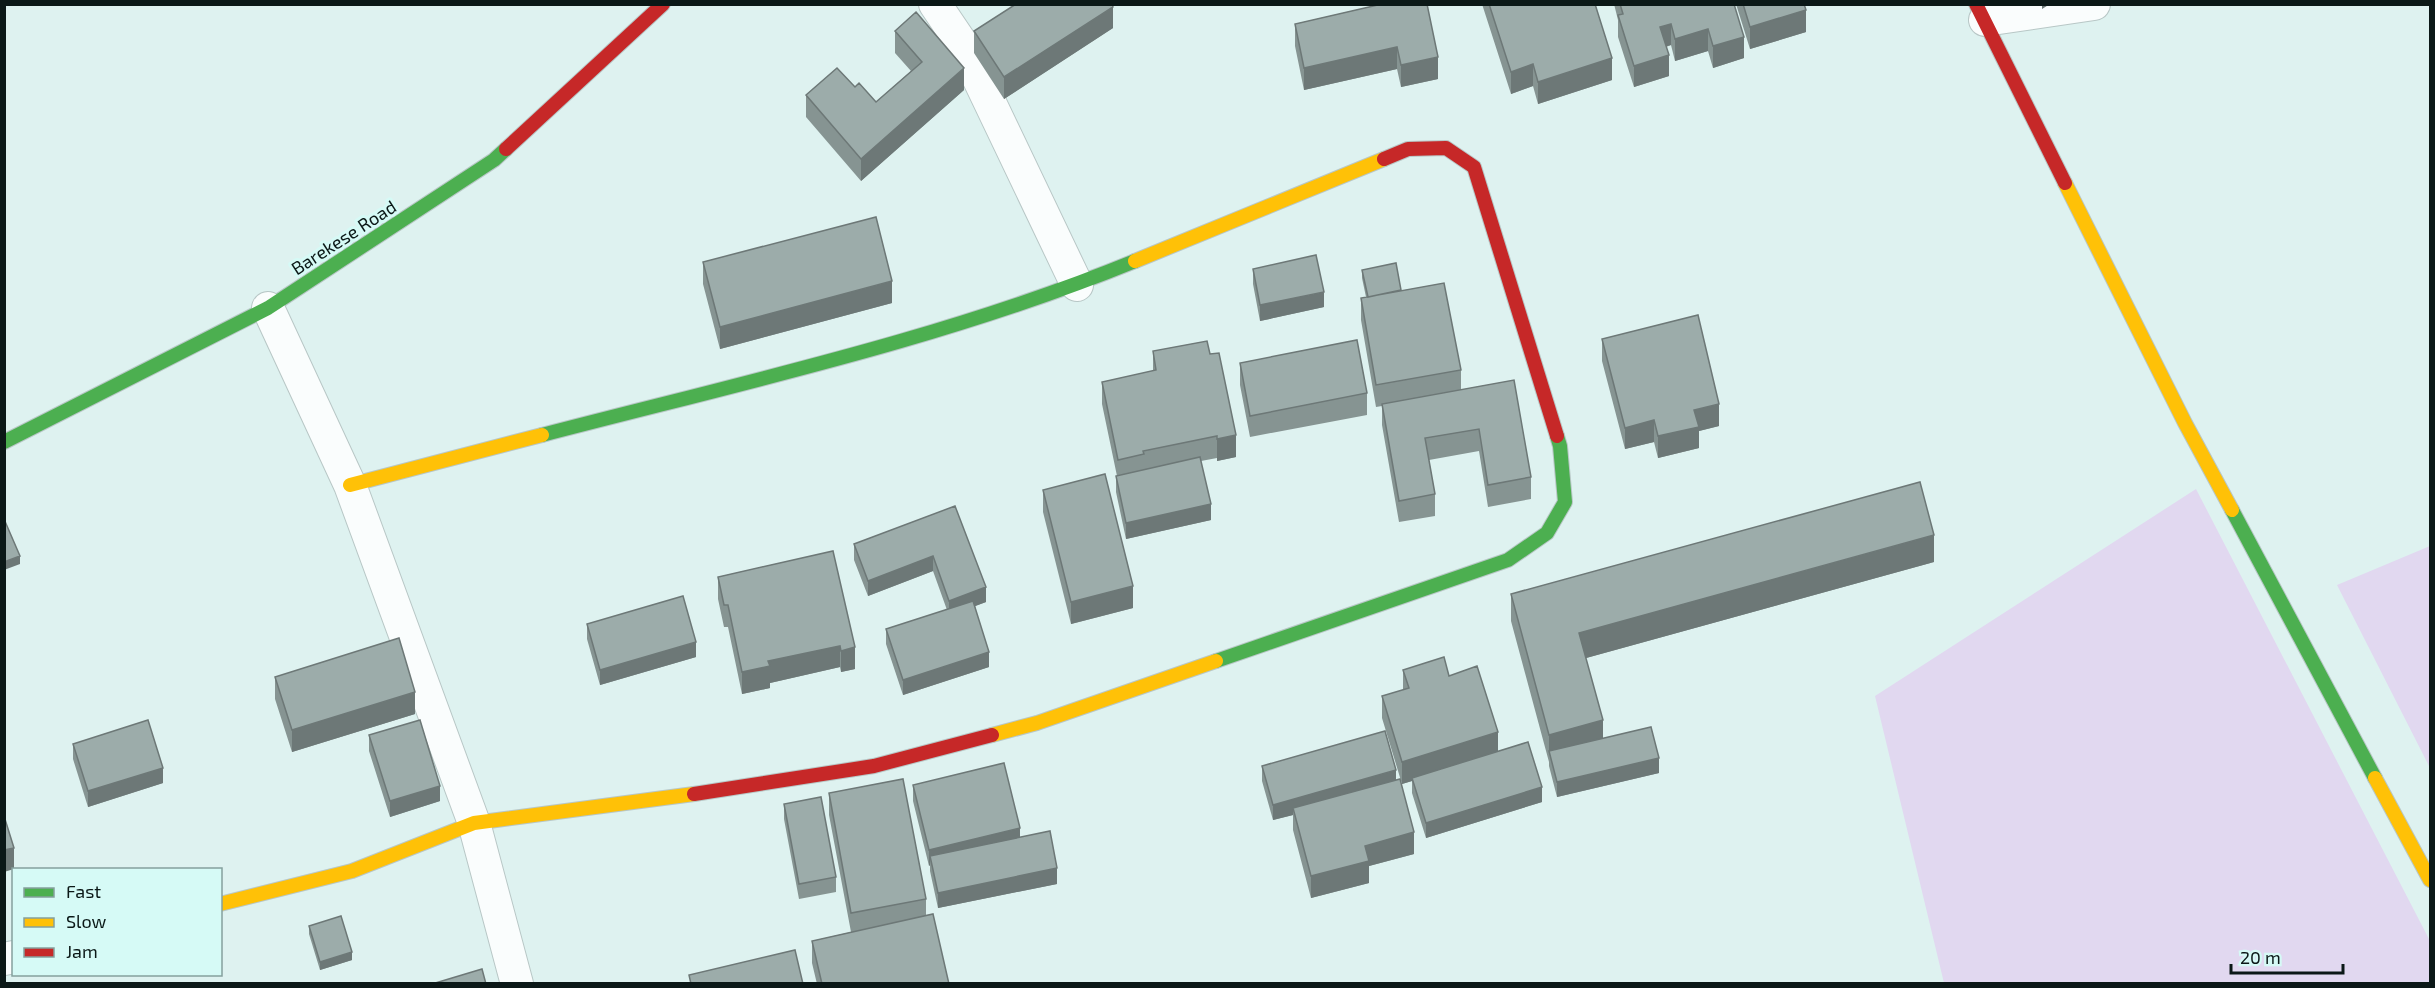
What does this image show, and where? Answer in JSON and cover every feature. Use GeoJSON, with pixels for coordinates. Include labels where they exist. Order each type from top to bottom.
{"type":"FeatureCollection","features":[{"type":"Feature","properties":{"kind":"street","name":"Barekese Road"},"geometry":{"type":"LineString","coordinates":[[4,442],[268,308],[494,160],[663,4]]}},
{"type":"Feature","properties":{"kind":"street"},"geometry":{"type":"LineString","coordinates":[[935,4],[962,44],[1077,285]]}},
{"type":"Feature","properties":{"kind":"street"},"geometry":{"type":"LineString","coordinates":[[2094,4],[1980,12],[2185,423],[2430,880]]}},
{"type":"Feature","properties":{"kind":"street"},"geometry":{"type":"LineString","coordinates":[[222,904],[352,871],[474,823],[752,787],[874,766],[1037,723],[1508,560],[1547,533],[1565,502],[1560,446],[1474,167],[1446,148],[1408,149],[1077,285],[903,341],[350,485]]}},
{"type":"Feature","properties":{"kind":"street"},"geometry":{"type":"LineString","coordinates":[[268,308],[350,485],[474,823],[517,984]]}},
{"type":"Feature","properties":{"kind":"shaded area"},"geometry":{"type":"Polygon","coordinates":[[[2196,489],[2430,941],[2430,983],[1944,983],[1875,696],[2196,489]]]}},
{"type":"Feature","properties":{"kind":"shaded area"},"geometry":{"type":"Polygon","coordinates":[[[2430,546],[2430,768],[2337,585],[2430,546]]]}},
{"type":"Feature","properties":{"kind":"building"},"geometry":{"type":"Polygon","coordinates":[[[1016,4],[1112,4],[1113,7],[1004,77],[974,31],[1016,4]]]}},
{"type":"Feature","properties":{"kind":"building"},"geometry":{"type":"Polygon","coordinates":[[[1382,4],[1427,4],[1438,57],[1401,65],[1397,47],[1304,68],[1295,24],[1382,4]]]}},
{"type":"Feature","properties":{"kind":"building"},"geometry":{"type":"Polygon","coordinates":[[[1489,4],[1595,4],[1612,58],[1538,82],[1533,64],[1511,72],[1489,4]]]}},
{"type":"Feature","properties":{"kind":"building"},"geometry":{"type":"Polygon","coordinates":[[[1620,4],[1734,4],[1744,37],[1713,46],[1708,29],[1675,39],[1671,24],[1660,27],[1669,55],[1634,66],[1618,15],[1623,14],[1620,4]]]}},
{"type":"Feature","properties":{"kind":"building"},"geometry":{"type":"Polygon","coordinates":[[[1743,4],[1804,4],[1806,10],[1750,27],[1743,4]]]}},
{"type":"Feature","properties":{"kind":"building"},"geometry":{"type":"Polygon","coordinates":[[[916,12],[964,68],[861,159],[806,95],[837,68],[855,87],[859,83],[876,102],[922,62],[895,31],[916,12]]]}},
{"type":"Feature","properties":{"kind":"building"},"geometry":{"type":"Polygon","coordinates":[[[876,217],[892,281],[720,327],[703,262],[876,217]]]}},
{"type":"Feature","properties":{"kind":"building"},"geometry":{"type":"Polygon","coordinates":[[[1316,255],[1324,292],[1260,305],[1253,269],[1316,255]]]}},
{"type":"Feature","properties":{"kind":"building"},"geometry":{"type":"Polygon","coordinates":[[[1396,263],[1401,290],[1368,297],[1362,270],[1396,263]]]}},
{"type":"Feature","properties":{"kind":"building"},"geometry":{"type":"Polygon","coordinates":[[[1444,283],[1461,370],[1376,385],[1361,298],[1444,283]]]}},
{"type":"Feature","properties":{"kind":"building"},"geometry":{"type":"Polygon","coordinates":[[[1698,315],[1719,404],[1694,410],[1699,427],[1658,436],[1654,420],[1625,428],[1602,339],[1698,315]]]}},
{"type":"Feature","properties":{"kind":"building"},"geometry":{"type":"Polygon","coordinates":[[[1357,340],[1367,393],[1250,416],[1240,363],[1357,340]]]}},
{"type":"Feature","properties":{"kind":"building"},"geometry":{"type":"Polygon","coordinates":[[[1207,341],[1210,354],[1219,353],[1236,435],[1217,439],[1217,436],[1143,451],[1144,454],[1118,460],[1102,382],[1156,370],[1153,351],[1207,341]]]}},
{"type":"Feature","properties":{"kind":"building"},"geometry":{"type":"Polygon","coordinates":[[[1514,380],[1531,477],[1488,485],[1479,429],[1425,438],[1435,494],[1399,501],[1382,404],[1514,380]]]}},
{"type":"Feature","properties":{"kind":"building"},"geometry":{"type":"Polygon","coordinates":[[[1200,457],[1211,504],[1126,523],[1116,476],[1200,457]]]}},
{"type":"Feature","properties":{"kind":"building"},"geometry":{"type":"Polygon","coordinates":[[[1105,474],[1133,586],[1071,602],[1043,490],[1105,474]]]}},
{"type":"Feature","properties":{"kind":"building"},"geometry":{"type":"Polygon","coordinates":[[[1920,482],[1934,535],[1579,633],[1603,720],[1549,735],[1511,594],[1920,482]]]}},
{"type":"Feature","properties":{"kind":"building"},"geometry":{"type":"Polygon","coordinates":[[[955,506],[986,587],[949,601],[933,556],[868,581],[854,544],[955,506]]]}},
{"type":"Feature","properties":{"kind":"building"},"geometry":{"type":"Polygon","coordinates":[[[4,519],[20,556],[4,562],[4,519]]]}},
{"type":"Feature","properties":{"kind":"building"},"geometry":{"type":"Polygon","coordinates":[[[833,551],[855,647],[841,651],[840,646],[768,661],[770,666],[742,672],[728,605],[724,605],[718,577],[833,551]]]}},
{"type":"Feature","properties":{"kind":"building"},"geometry":{"type":"Polygon","coordinates":[[[683,596],[696,642],[600,670],[587,624],[683,596]]]}},
{"type":"Feature","properties":{"kind":"building"},"geometry":{"type":"Polygon","coordinates":[[[973,601],[989,652],[903,680],[886,629],[973,601]]]}},
{"type":"Feature","properties":{"kind":"building"},"geometry":{"type":"Polygon","coordinates":[[[399,638],[415,692],[292,730],[275,677],[399,638]]]}},
{"type":"Feature","properties":{"kind":"building"},"geometry":{"type":"Polygon","coordinates":[[[1444,657],[1449,676],[1477,666],[1498,732],[1402,762],[1382,696],[1409,688],[1403,670],[1444,657]]]}},
{"type":"Feature","properties":{"kind":"building"},"geometry":{"type":"Polygon","coordinates":[[[148,720],[163,768],[88,791],[73,744],[148,720]]]}},
{"type":"Feature","properties":{"kind":"building"},"geometry":{"type":"Polygon","coordinates":[[[420,720],[440,786],[390,801],[369,735],[420,720]]]}},
{"type":"Feature","properties":{"kind":"building"},"geometry":{"type":"Polygon","coordinates":[[[1651,727],[1659,758],[1557,782],[1549,751],[1651,727]]]}},
{"type":"Feature","properties":{"kind":"building"},"geometry":{"type":"Polygon","coordinates":[[[1385,731],[1396,770],[1273,805],[1262,766],[1385,731]]]}},
{"type":"Feature","properties":{"kind":"building"},"geometry":{"type":"Polygon","coordinates":[[[1528,742],[1542,787],[1426,823],[1412,778],[1528,742]]]}},
{"type":"Feature","properties":{"kind":"building"},"geometry":{"type":"Polygon","coordinates":[[[1004,763],[1020,828],[929,850],[913,785],[1004,763]]]}},
{"type":"Feature","properties":{"kind":"building"},"geometry":{"type":"Polygon","coordinates":[[[903,779],[926,899],[851,913],[829,793],[903,779]]]}},
{"type":"Feature","properties":{"kind":"building"},"geometry":{"type":"Polygon","coordinates":[[[1400,779],[1414,832],[1365,846],[1369,861],[1311,876],[1293,808],[1400,779]]]}},
{"type":"Feature","properties":{"kind":"building"},"geometry":{"type":"Polygon","coordinates":[[[821,797],[836,877],[799,884],[784,804],[821,797]]]}},
{"type":"Feature","properties":{"kind":"building"},"geometry":{"type":"Polygon","coordinates":[[[4,816],[14,848],[4,850],[4,816]]]}},
{"type":"Feature","properties":{"kind":"building"},"geometry":{"type":"Polygon","coordinates":[[[1050,831],[1057,868],[938,893],[930,856],[1050,831]]]}},
{"type":"Feature","properties":{"kind":"building"},"geometry":{"type":"Polygon","coordinates":[[[933,914],[949,984],[822,984],[812,941],[933,914]]]}},
{"type":"Feature","properties":{"kind":"building"},"geometry":{"type":"Polygon","coordinates":[[[341,916],[352,952],[320,962],[309,926],[341,916]]]}},
{"type":"Feature","properties":{"kind":"building"},"geometry":{"type":"Polygon","coordinates":[[[795,950],[803,984],[691,984],[689,975],[795,950]]]}},
{"type":"Feature","properties":{"kind":"building"},"geometry":{"type":"Polygon","coordinates":[[[482,969],[486,984],[432,984],[482,969]]]}},
{"type":"Feature","properties":{"kind":"traffic: fast"},"geometry":{"type":"LineString","coordinates":[[4,442],[268,308],[494,160],[506,149]]}},
{"type":"Feature","properties":{"kind":"traffic: fast"},"geometry":{"type":"LineString","coordinates":[[542,435],[767,378],[916,337],[1063,289],[1135,261]]}},
{"type":"Feature","properties":{"kind":"traffic: fast"},"geometry":{"type":"LineString","coordinates":[[1216,661],[1508,560],[1547,533],[1565,502],[1557,436]]}},
{"type":"Feature","properties":{"kind":"traffic: fast"},"geometry":{"type":"LineString","coordinates":[[2232,510],[2375,778]]}},
{"type":"Feature","properties":{"kind":"traffic: slow"},"geometry":{"type":"LineString","coordinates":[[1135,261],[1384,159]]}},
{"type":"Feature","properties":{"kind":"traffic: slow"},"geometry":{"type":"LineString","coordinates":[[2065,183],[2185,423],[2232,510]]}},
{"type":"Feature","properties":{"kind":"traffic: slow"},"geometry":{"type":"LineString","coordinates":[[350,485],[542,435]]}},
{"type":"Feature","properties":{"kind":"traffic: slow"},"geometry":{"type":"LineString","coordinates":[[992,735],[1037,723],[1216,661]]}},
{"type":"Feature","properties":{"kind":"traffic: slow"},"geometry":{"type":"LineString","coordinates":[[2375,778],[2430,880]]}},
{"type":"Feature","properties":{"kind":"traffic: slow"},"geometry":{"type":"LineString","coordinates":[[222,904],[352,871],[474,823],[694,794]]}},
{"type":"Feature","properties":{"kind":"traffic: jam"},"geometry":{"type":"LineString","coordinates":[[506,149],[663,4]]}},
{"type":"Feature","properties":{"kind":"traffic: jam"},"geometry":{"type":"LineString","coordinates":[[1976,4],[2065,183]]}},
{"type":"Feature","properties":{"kind":"traffic: jam"},"geometry":{"type":"LineString","coordinates":[[1384,159],[1408,149],[1446,148],[1474,167],[1557,436]]}},
{"type":"Feature","properties":{"kind":"traffic: jam"},"geometry":{"type":"LineString","coordinates":[[694,794],[874,766],[992,735]]}}]}
